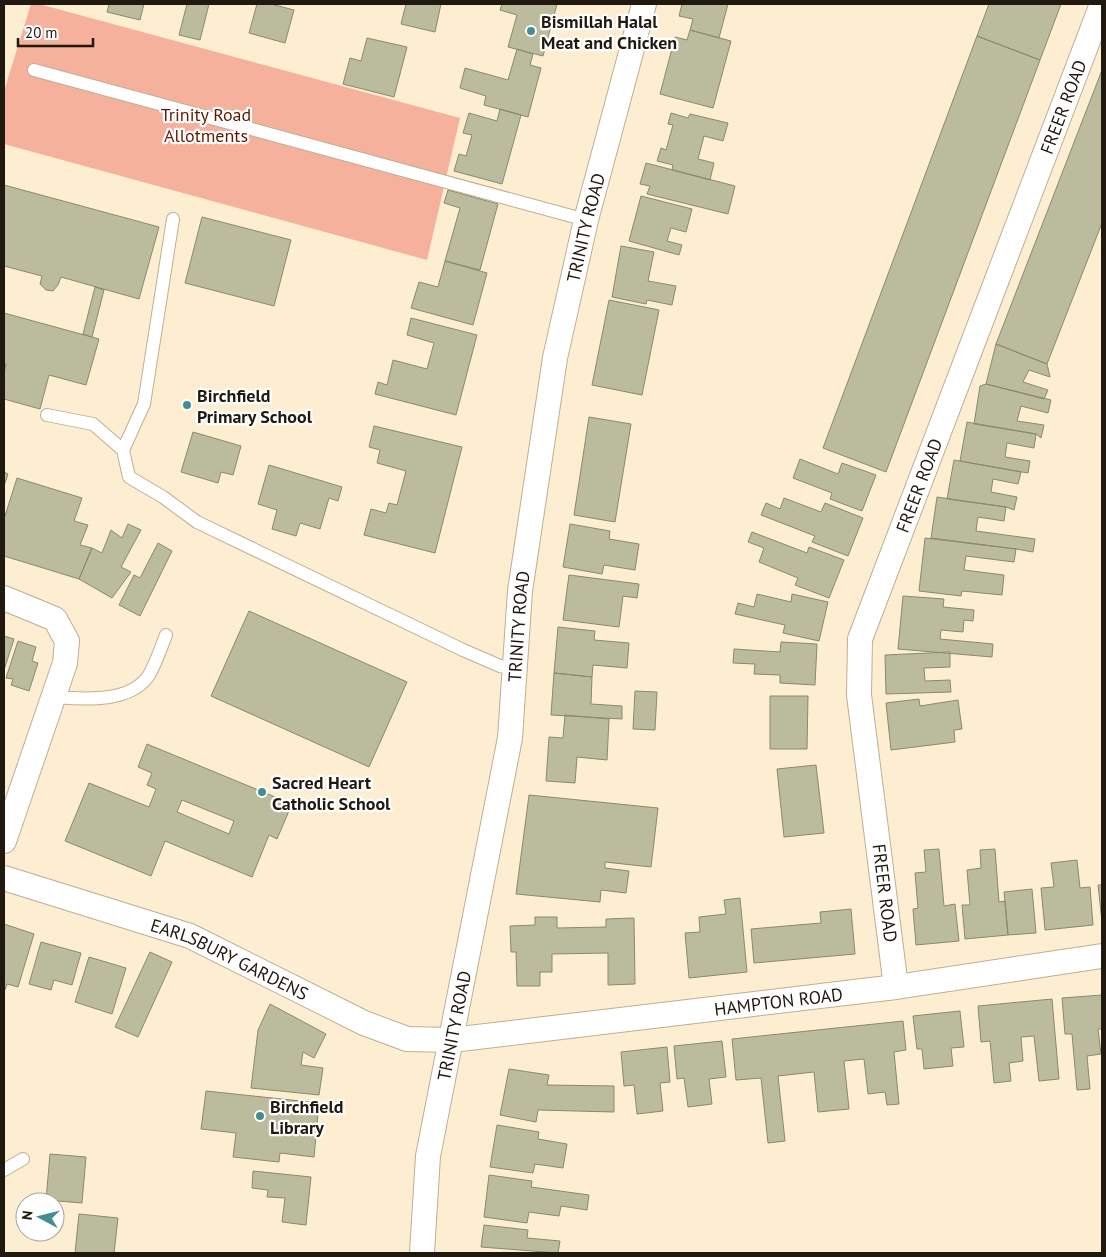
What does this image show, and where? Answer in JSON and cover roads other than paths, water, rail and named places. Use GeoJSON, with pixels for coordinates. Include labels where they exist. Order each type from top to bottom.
{"type":"FeatureCollection","features":[{"type":"Feature","properties":{"kind":"street","name":"TRINITY ROAD"},"geometry":{"type":"LineString","coordinates":[[422,1253],[428,1156],[510,738],[520,591],[555,358],[586,220],[644,4]]}},
{"type":"Feature","properties":{"kind":"street","name":"FREER ROAD"},"geometry":{"type":"LineString","coordinates":[[896,987],[860,695],[860,639],[1102,4]]}},
{"type":"Feature","properties":{"kind":"street"},"geometry":{"type":"LineString","coordinates":[[4,598],[55,619],[67,641],[65,663],[4,841]]}},
{"type":"Feature","properties":{"kind":"street","name":"EARLSBURY GARDENS"},"geometry":{"type":"LineString","coordinates":[[4,878],[190,936],[364,1023],[407,1039],[452,1040]]}},
{"type":"Feature","properties":{"kind":"street","name":"HAMPTON ROAD"},"geometry":{"type":"LineString","coordinates":[[452,1040],[896,987],[1102,956]]}},
{"type":"Feature","properties":{"kind":"lane"},"geometry":{"type":"LineString","coordinates":[[34,70],[586,220]]}},
{"type":"Feature","properties":{"kind":"lane"},"geometry":{"type":"LineString","coordinates":[[123,450],[144,404],[172,218]]}},
{"type":"Feature","properties":{"kind":"lane"},"geometry":{"type":"LineString","coordinates":[[47,415],[93,424],[123,450],[130,477],[163,497],[197,522],[463,650],[500,666],[515,669]]}},
{"type":"Feature","properties":{"kind":"lane"},"geometry":{"type":"LineString","coordinates":[[53,697],[94,699],[119,696],[139,685],[148,676],[166,635]]}},
{"type":"Feature","properties":{"kind":"lane"},"geometry":{"type":"LineString","coordinates":[[4,1170],[24,1159]]}},
{"type":"Feature","properties":{"kind":"place","name":"Bismillah Halal Meat and Chicken"},"geometry":{"type":"Point","coordinates":[531,31]}},
{"type":"Feature","properties":{"kind":"place","name":"Birchfield Primary School"},"geometry":{"type":"Point","coordinates":[187,405]}},
{"type":"Feature","properties":{"kind":"place","name":"Sacred Heart Catholic School"},"geometry":{"type":"Point","coordinates":[262,792]}},
{"type":"Feature","properties":{"kind":"place","name":"Birchfield Library"},"geometry":{"type":"Point","coordinates":[260,1116]}},
{"type":"Feature","properties":{"kind":"park label","name":"Trinity Road Allotments"},"geometry":{"type":"Point","coordinates":[206,124]}}]}
